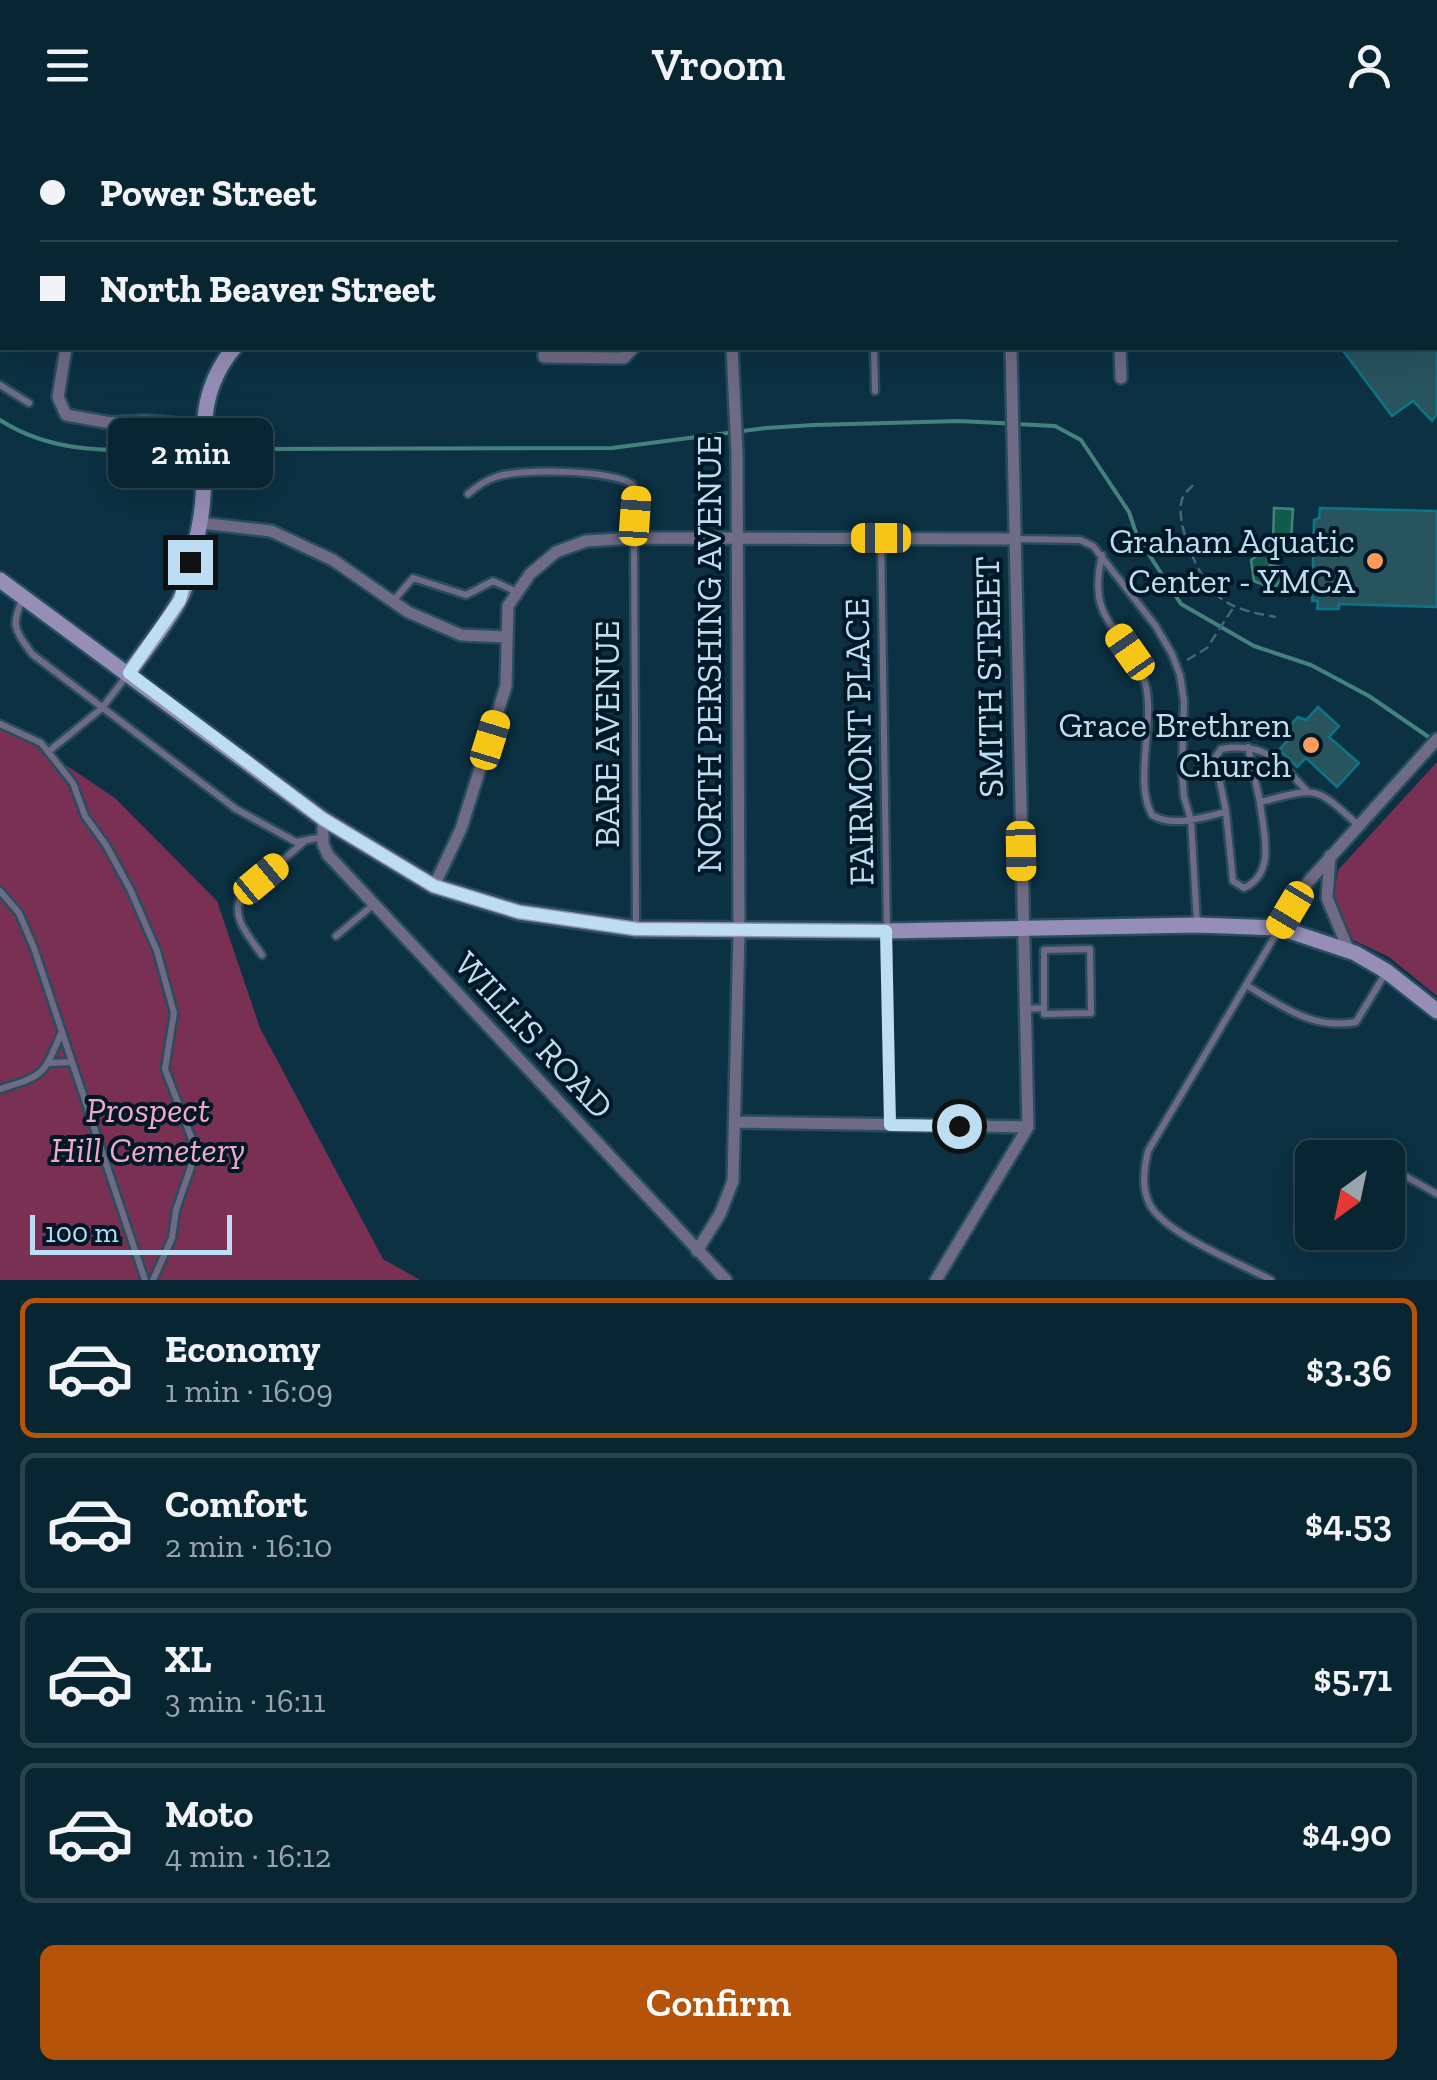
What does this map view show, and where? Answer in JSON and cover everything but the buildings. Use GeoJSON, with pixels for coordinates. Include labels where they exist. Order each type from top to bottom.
{"type":"FeatureCollection","features":[{"type":"Feature","properties":{"kind":"street"},"geometry":{"type":"LineString","coordinates":[[66,350],[58,397],[66,415],[111,423],[144,421],[202,426]]}},
{"type":"Feature","properties":{"kind":"street"},"geometry":{"type":"LineString","coordinates":[[129,673],[180,600],[200,523],[202,426],[208,394],[223,360],[232,350]]}},
{"type":"Feature","properties":{"kind":"street","name":"NORTH PERSHING AVENUE"},"geometry":{"type":"LineString","coordinates":[[697,1250],[720,1214],[733,1182],[738,930],[737,454],[732,350]]}},
{"type":"Feature","properties":{"kind":"street","name":"SMITH STREET"},"geometry":{"type":"LineString","coordinates":[[1011,350],[1028,1127]]}},
{"type":"Feature","properties":{"kind":"street"},"geometry":{"type":"LineString","coordinates":[[1120,350],[1121,378]]}},
{"type":"Feature","properties":{"kind":"street"},"geometry":{"type":"LineString","coordinates":[[544,352],[628,353]]}},
{"type":"Feature","properties":{"kind":"street"},"geometry":{"type":"LineString","coordinates":[[200,523],[271,531],[333,560],[408,612],[461,634],[507,637]]}},
{"type":"Feature","properties":{"kind":"street"},"geometry":{"type":"LineString","coordinates":[[434,886],[461,829],[506,686],[508,606],[530,574],[556,552],[586,542],[634,538],[1014,539]]}},
{"type":"Feature","properties":{"kind":"street"},"geometry":{"type":"LineString","coordinates":[[0,580],[323,819],[434,886],[519,912],[636,929],[886,931],[1197,925],[1280,928],[1349,951],[1386,971],[1437,1011]]}},
{"type":"Feature","properties":{"kind":"street"},"geometry":{"type":"LineString","coordinates":[[1280,928],[1308,882],[1437,739]]}},
{"type":"Feature","properties":{"kind":"street"},"geometry":{"type":"LineString","coordinates":[[322,836],[323,819]]}},
{"type":"Feature","properties":{"kind":"street","name":"WILLIS ROAD"},"geometry":{"type":"LineString","coordinates":[[322,836],[328,855],[726,1280]]}},
{"type":"Feature","properties":{"kind":"street"},"geometry":{"type":"LineString","coordinates":[[1330,856],[1327,898],[1349,951]]}},
{"type":"Feature","properties":{"kind":"street"},"geometry":{"type":"LineString","coordinates":[[734,1122],[1028,1127]]}},
{"type":"Feature","properties":{"kind":"street"},"geometry":{"type":"LineString","coordinates":[[936,1280],[1028,1127]]}},
{"type":"Feature","properties":{"kind":"lane"},"geometry":{"type":"LineString","coordinates":[[874,350],[875,391]]}},
{"type":"Feature","properties":{"kind":"lane"},"geometry":{"type":"LineString","coordinates":[[0,385],[30,402]]}},
{"type":"Feature","properties":{"kind":"lane","name":"BARE AVENUE"},"geometry":{"type":"LineString","coordinates":[[468,494],[494,477],[517,472],[611,474],[632,484],[637,494],[636,929]]}},
{"type":"Feature","properties":{"kind":"lane","name":"FAIRMONT PLACE"},"geometry":{"type":"LineString","coordinates":[[881,538],[890,1125]]}},
{"type":"Feature","properties":{"kind":"lane"},"geometry":{"type":"LineString","coordinates":[[1014,539],[1080,540],[1093,546],[1155,625],[1176,664],[1184,701],[1182,772],[1191,820],[1197,925]]}},
{"type":"Feature","properties":{"kind":"lane"},"geometry":{"type":"LineString","coordinates":[[1102,555],[1097,574],[1098,606],[1130,652],[1145,682],[1149,713],[1145,743],[1148,810],[1157,819],[1191,820],[1226,812]]}},
{"type":"Feature","properties":{"kind":"lane"},"geometry":{"type":"LineString","coordinates":[[393,602],[414,578],[466,595],[493,581],[518,592]]}},
{"type":"Feature","properties":{"kind":"lane"},"geometry":{"type":"LineString","coordinates":[[24,597],[14,617],[16,632],[32,654],[236,809],[296,842],[322,836]]}},
{"type":"Feature","properties":{"kind":"lane"},"geometry":{"type":"LineString","coordinates":[[48,752],[102,708],[129,673]]}},
{"type":"Feature","properties":{"kind":"lane"},"geometry":{"type":"LineString","coordinates":[[0,724],[40,743],[72,783],[84,816],[130,888],[157,951],[174,1013],[165,1069],[193,1142],[192,1164],[176,1210],[172,1238],[149,1280]]}},
{"type":"Feature","properties":{"kind":"lane"},"geometry":{"type":"LineString","coordinates":[[1248,747],[1260,802],[1264,870],[1244,888],[1233,881],[1226,812],[1215,758],[1221,749],[1248,747],[1272,756],[1307,791]]}},
{"type":"Feature","properties":{"kind":"lane"},"geometry":{"type":"LineString","coordinates":[[1260,802],[1318,792],[1358,826]]}},
{"type":"Feature","properties":{"kind":"lane"},"geometry":{"type":"LineString","coordinates":[[262,955],[240,922],[237,904],[242,895],[306,840]]}},
{"type":"Feature","properties":{"kind":"lane"},"geometry":{"type":"LineString","coordinates":[[0,891],[19,913],[34,948],[149,1280]]}},
{"type":"Feature","properties":{"kind":"lane"},"geometry":{"type":"LineString","coordinates":[[336,936],[374,904]]}},
{"type":"Feature","properties":{"kind":"lane"},"geometry":{"type":"LineString","coordinates":[[1084,927],[1085,949]]}},
{"type":"Feature","properties":{"kind":"lane"},"geometry":{"type":"LineString","coordinates":[[1050,928],[1050,950]]}},
{"type":"Feature","properties":{"kind":"lane"},"geometry":{"type":"LineString","coordinates":[[1271,1280],[1171,1227],[1150,1206],[1142,1178],[1148,1151],[1280,928]]}},
{"type":"Feature","properties":{"kind":"lane"},"geometry":{"type":"LineString","coordinates":[[1085,949],[1090,949],[1091,1013],[1044,1014],[1044,950],[1085,949]]}},
{"type":"Feature","properties":{"kind":"lane"},"geometry":{"type":"LineString","coordinates":[[1023,961],[1044,960]]}},
{"type":"Feature","properties":{"kind":"lane"},"geometry":{"type":"LineString","coordinates":[[1246,985],[1298,1015],[1335,1026],[1356,1022],[1386,971]]}},
{"type":"Feature","properties":{"kind":"lane"},"geometry":{"type":"LineString","coordinates":[[1024,1009],[1044,1008]]}},
{"type":"Feature","properties":{"kind":"lane"},"geometry":{"type":"LineString","coordinates":[[0,1090],[34,1080],[49,1063],[62,1032]]}},
{"type":"Feature","properties":{"kind":"lane"},"geometry":{"type":"LineString","coordinates":[[49,1063],[72,1062]]}},
{"type":"Feature","properties":{"kind":"lane"},"geometry":{"type":"LineString","coordinates":[[1407,1177],[1437,1194]]}},
{"type":"Feature","properties":{"kind":"path"},"geometry":{"type":"LineString","coordinates":[[1193,485],[1183,496],[1180,521],[1205,583],[1234,606],[1276,617]]}},
{"type":"Feature","properties":{"kind":"path"},"geometry":{"type":"LineString","coordinates":[[1176,664],[1202,653],[1234,606]]}},
{"type":"Feature","properties":{"kind":"green space","name":"Prospect Hill Cemetery"},"geometry":{"type":"Polygon","coordinates":[[[0,721],[115,798],[217,901],[260,1028],[383,1259],[420,1280],[0,1280],[0,721]]]}},
{"type":"Feature","properties":{"kind":"green space"},"geometry":{"type":"Polygon","coordinates":[[[1437,762],[1437,996],[1389,957],[1353,940],[1332,905],[1338,870],[1437,762]]]}},
{"type":"Feature","properties":{"kind":"shaded area"},"geometry":{"type":"Polygon","coordinates":[[[1274,508],[1293,509],[1290,555],[1272,554],[1267,560],[1280,567],[1281,579],[1274,589],[1254,581],[1251,560],[1273,544],[1274,508]]]}},
{"type":"Feature","properties":{"kind":"waterway"},"geometry":{"type":"LineString","coordinates":[[0,420],[46,441],[71,446],[197,449]]}},
{"type":"Feature","properties":{"kind":"waterway"},"geometry":{"type":"LineString","coordinates":[[206,449],[612,448],[814,425],[959,421],[1055,426],[1081,440],[1129,512],[1137,536],[1181,604],[1254,646],[1311,665],[1369,696],[1433,740]]}},
{"type":"Feature","properties":{"kind":"place","name":"Graham Aquatic Center - YMCA"},"geometry":{"type":"Point","coordinates":[1375,561]}},
{"type":"Feature","properties":{"kind":"place","name":"Grace Brethren Church"},"geometry":{"type":"Point","coordinates":[1311,745]}},
{"type":"Feature","properties":{"kind":"route"},"geometry":{"type":"LineString","coordinates":[[190,562],[180,600],[129,673],[323,819],[434,886],[519,912],[636,929],[886,931],[890,1125],[959,1126]]}}]}
